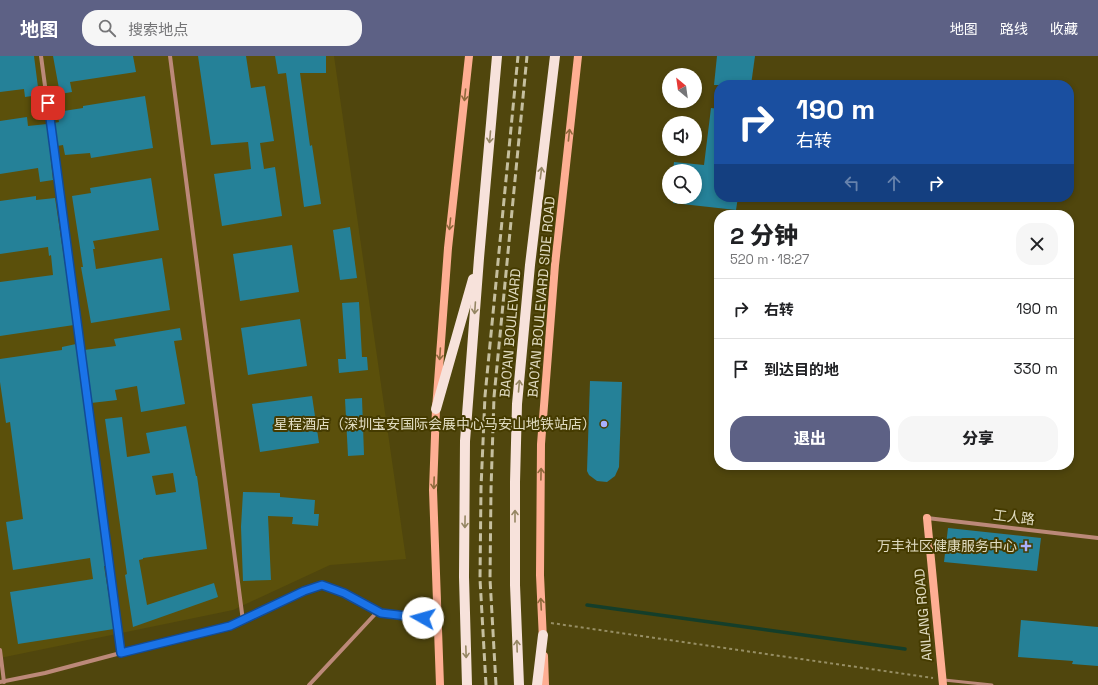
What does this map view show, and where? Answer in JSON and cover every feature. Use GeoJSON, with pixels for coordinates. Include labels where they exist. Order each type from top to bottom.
{"type":"FeatureCollection","features":[{"type":"Feature","properties":{"kind":"main road"},"geometry":{"type":"LineString","coordinates":[[440,685],[433,490],[436,409],[448,248],[469,56]]}},
{"type":"Feature","properties":{"kind":"main road"},"geometry":{"type":"LineString","coordinates":[[467,685],[464,577],[466,441],[479,258],[497,56]]}},
{"type":"Feature","properties":{"kind":"main road","name":"BAO'AN BOULEVARD"},"geometry":{"type":"LineString","coordinates":[[519,685],[515,585],[517,404],[530,265],[555,56]]}},
{"type":"Feature","properties":{"kind":"main road","name":"BAO'AN BOULEVARD SIDE ROAD"},"geometry":{"type":"LineString","coordinates":[[545,685],[540,575],[541,444],[555,265],[578,56]]}},
{"type":"Feature","properties":{"kind":"main road"},"geometry":{"type":"LineString","coordinates":[[436,409],[479,258]]}},
{"type":"Feature","properties":{"kind":"main road","name":"ANLANG ROAD"},"geometry":{"type":"LineString","coordinates":[[927,518],[942,682]]}},
{"type":"Feature","properties":{"kind":"main road"},"geometry":{"type":"LineString","coordinates":[[537,685],[543,635]]}},
{"type":"Feature","properties":{"kind":"street"},"geometry":{"type":"LineString","coordinates":[[41,56],[121,653]]}},
{"type":"Feature","properties":{"kind":"street"},"geometry":{"type":"LineString","coordinates":[[170,56],[243,621]]}},
{"type":"Feature","properties":{"kind":"street","name":"工人路"},"geometry":{"type":"LineString","coordinates":[[927,518],[1098,538]]}},
{"type":"Feature","properties":{"kind":"street"},"geometry":{"type":"LineString","coordinates":[[0,650],[2,682],[45,673],[230,626],[304,591],[322,585],[344,593],[381,613],[437,620]]}},
{"type":"Feature","properties":{"kind":"street"},"geometry":{"type":"LineString","coordinates":[[309,685],[378,611]]}},
{"type":"Feature","properties":{"kind":"lane"},"geometry":{"type":"LineString","coordinates":[[942,682],[992,685]]}},
{"type":"Feature","properties":{"kind":"path"},"geometry":{"type":"LineString","coordinates":[[550,623],[942,682]]}},
{"type":"Feature","properties":{"kind":"shaded area"},"geometry":{"type":"Polygon","coordinates":[[[0,56],[334,56],[406,559],[330,565],[233,610],[0,658],[0,56]]]}},
{"type":"Feature","properties":{"kind":"building"},"geometry":{"type":"Polygon","coordinates":[[[0,56],[34,56],[39,95],[25,97],[24,89],[0,92],[0,56]]]}},
{"type":"Feature","properties":{"kind":"building"},"geometry":{"type":"Polygon","coordinates":[[[53,56],[133,56],[136,72],[70,82],[72,92],[60,94],[53,56]]]}},
{"type":"Feature","properties":{"kind":"building"},"geometry":{"type":"Polygon","coordinates":[[[198,56],[246,56],[251,88],[265,86],[274,141],[260,143],[264,169],[275,167],[282,216],[222,226],[214,174],[251,169],[248,142],[211,145],[198,56]]]}},
{"type":"Feature","properties":{"kind":"building"},"geometry":{"type":"Polygon","coordinates":[[[275,56],[326,56],[326,73],[300,73],[310,146],[312,145],[321,204],[304,207],[286,73],[278,74],[275,56]]]}},
{"type":"Feature","properties":{"kind":"building"},"geometry":{"type":"Polygon","coordinates":[[[717,56],[755,56],[752,80],[715,80],[717,56]]]}},
{"type":"Feature","properties":{"kind":"building"},"geometry":{"type":"Polygon","coordinates":[[[145,96],[153,148],[91,158],[90,153],[65,155],[63,145],[57,146],[54,123],[59,122],[57,112],[83,108],[83,106],[145,96]]]}},
{"type":"Feature","properties":{"kind":"building"},"geometry":{"type":"Polygon","coordinates":[[[711,108],[714,108],[714,202],[737,202],[736,210],[682,204],[702,204],[702,165],[704,165],[711,108]]]}},
{"type":"Feature","properties":{"kind":"building"},"geometry":{"type":"Polygon","coordinates":[[[27,117],[28,126],[47,124],[53,180],[40,182],[38,168],[0,174],[0,121],[27,117]]]}},
{"type":"Feature","properties":{"kind":"building"},"geometry":{"type":"Polygon","coordinates":[[[674,162],[694,164],[674,164],[674,162]]]}},
{"type":"Feature","properties":{"kind":"building"},"geometry":{"type":"Polygon","coordinates":[[[151,178],[159,230],[93,241],[95,249],[93,249],[96,269],[162,258],[170,310],[91,323],[81,267],[83,267],[72,196],[91,193],[90,188],[151,178]]]}},
{"type":"Feature","properties":{"kind":"building"},"geometry":{"type":"Polygon","coordinates":[[[36,196],[36,200],[55,198],[74,325],[0,336],[0,282],[53,275],[51,255],[49,256],[48,247],[0,254],[0,201],[36,196]]]}},
{"type":"Feature","properties":{"kind":"building"},"geometry":{"type":"Polygon","coordinates":[[[350,227],[357,278],[340,280],[333,230],[350,227]]]}},
{"type":"Feature","properties":{"kind":"building"},"geometry":{"type":"Polygon","coordinates":[[[292,245],[299,292],[240,301],[233,254],[292,245]]]}},
{"type":"Feature","properties":{"kind":"building"},"geometry":{"type":"Polygon","coordinates":[[[359,302],[362,357],[367,357],[368,370],[339,373],[338,359],[346,359],[342,303],[359,302]]]}},
{"type":"Feature","properties":{"kind":"building"},"geometry":{"type":"Polygon","coordinates":[[[300,319],[307,366],[248,375],[241,328],[300,319]]]}},
{"type":"Feature","properties":{"kind":"building"},"geometry":{"type":"Polygon","coordinates":[[[180,328],[182,340],[174,341],[185,404],[141,412],[137,386],[115,390],[117,400],[91,403],[84,350],[116,346],[114,339],[180,328]]]}},
{"type":"Feature","properties":{"kind":"building"},"geometry":{"type":"Polygon","coordinates":[[[76,344],[106,566],[104,566],[114,629],[18,644],[10,592],[93,579],[90,558],[13,570],[6,522],[23,519],[10,422],[6,423],[0,382],[0,359],[62,350],[62,347],[76,344]]]}},
{"type":"Feature","properties":{"kind":"building","name":"星程酒店（深圳宝安国际会展中心马安山地铁站店）"},"geometry":{"type":"Polygon","coordinates":[[[590,381],[622,382],[619,467],[615,476],[607,482],[597,481],[589,475],[587,471],[590,381]]]}},
{"type":"Feature","properties":{"kind":"building"},"geometry":{"type":"Polygon","coordinates":[[[312,396],[319,443],[260,452],[252,404],[312,396]]]}},
{"type":"Feature","properties":{"kind":"building"},"geometry":{"type":"Polygon","coordinates":[[[362,398],[364,455],[348,456],[345,399],[362,398]]]}},
{"type":"Feature","properties":{"kind":"building"},"geometry":{"type":"Polygon","coordinates":[[[122,417],[127,457],[150,453],[146,433],[186,426],[197,476],[207,549],[143,558],[139,560],[147,605],[214,583],[218,597],[133,627],[105,419],[122,417]],[[173,473],[152,476],[156,495],[176,492],[173,473]]]}},
{"type":"Feature","properties":{"kind":"building"},"geometry":{"type":"Polygon","coordinates":[[[243,492],[280,493],[280,497],[315,500],[314,514],[319,514],[318,526],[292,524],[293,517],[268,516],[271,580],[243,581],[241,527],[243,492]]]}},
{"type":"Feature","properties":{"kind":"building"},"geometry":{"type":"Polygon","coordinates":[[[948,528],[1041,538],[1037,571],[944,562],[948,528]]]}},
{"type":"Feature","properties":{"kind":"building"},"geometry":{"type":"Polygon","coordinates":[[[1021,620],[1098,627],[1098,666],[1072,664],[1073,661],[1018,657],[1021,620]]]}},
{"type":"Feature","properties":{"kind":"waterway"},"geometry":{"type":"LineString","coordinates":[[587,605],[905,649]]}},
{"type":"Feature","properties":{"kind":"railway"},"geometry":{"type":"LineString","coordinates":[[486,685],[480,579],[481,488],[485,396],[518,56]]}},
{"type":"Feature","properties":{"kind":"railway"},"geometry":{"type":"LineString","coordinates":[[496,685],[490,579],[494,397],[527,56]]}},
{"type":"Feature","properties":{"kind":"place","name":"星程酒店（深圳宝安国际会展中心马安山地铁站店）"},"geometry":{"type":"Point","coordinates":[604,424]}},
{"type":"Feature","properties":{"kind":"place","name":"万丰社区健康服务中心"},"geometry":{"type":"Point","coordinates":[1026,546]}},
{"type":"Feature","properties":{"kind":"route"},"geometry":{"type":"LineString","coordinates":[[48,103],[121,653],[230,626],[304,591],[322,585],[344,593],[381,613],[423,618]]}}]}
